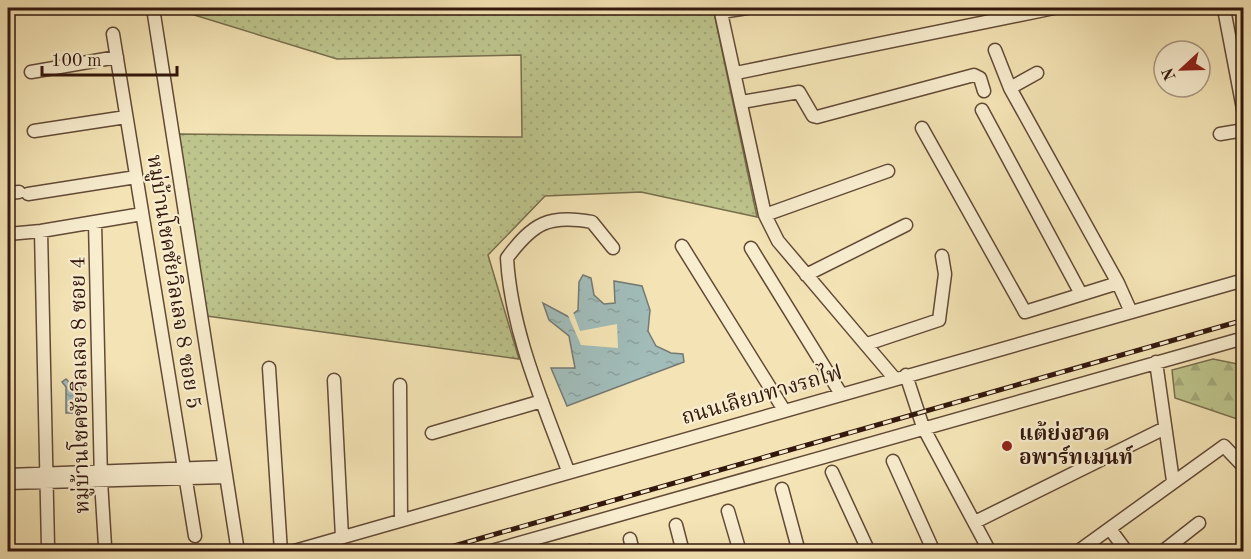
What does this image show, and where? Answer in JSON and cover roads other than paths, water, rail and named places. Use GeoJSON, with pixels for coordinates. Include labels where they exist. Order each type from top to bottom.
{"type":"FeatureCollection","features":[{"type":"Feature","properties":{"kind":"street"},"geometry":{"type":"LineString","coordinates":[[153,8],[238,552]]}},
{"type":"Feature","properties":{"kind":"street"},"geometry":{"type":"LineString","coordinates":[[747,8],[721,10],[765,215],[778,241],[806,275],[867,344],[901,377],[923,427],[990,552]]}},
{"type":"Feature","properties":{"kind":"street"},"geometry":{"type":"LineString","coordinates":[[736,73],[1054,8]]}},
{"type":"Feature","properties":{"kind":"street"},"geometry":{"type":"LineString","coordinates":[[1228,8],[1244,114]]}},
{"type":"Feature","properties":{"kind":"street","name":"หมู่บ้านโชคชัยวิลเลจ 8 ซอย 5"},"geometry":{"type":"LineString","coordinates":[[113,34],[195,536]]}},
{"type":"Feature","properties":{"kind":"street"},"geometry":{"type":"LineString","coordinates":[[995,50],[1010,88],[1118,283],[1131,312]]}},
{"type":"Feature","properties":{"kind":"street"},"geometry":{"type":"LineString","coordinates":[[31,72],[117,57]]}},
{"type":"Feature","properties":{"kind":"street"},"geometry":{"type":"LineString","coordinates":[[1010,88],[1037,73]]}},
{"type":"Feature","properties":{"kind":"street"},"geometry":{"type":"LineString","coordinates":[[742,102],[799,92],[813,116],[817,117],[974,75],[980,78],[984,92]]}},
{"type":"Feature","properties":{"kind":"street"},"geometry":{"type":"LineString","coordinates":[[982,110],[1081,294]]}},
{"type":"Feature","properties":{"kind":"street"},"geometry":{"type":"LineString","coordinates":[[34,131],[126,117]]}},
{"type":"Feature","properties":{"kind":"street"},"geometry":{"type":"LineString","coordinates":[[922,129],[1025,312],[1118,283]]}},
{"type":"Feature","properties":{"kind":"street"},"geometry":{"type":"LineString","coordinates":[[1220,134],[1244,130]]}},
{"type":"Feature","properties":{"kind":"street"},"geometry":{"type":"LineString","coordinates":[[765,215],[888,171]]}},
{"type":"Feature","properties":{"kind":"street"},"geometry":{"type":"LineString","coordinates":[[18,193],[136,177]]}},
{"type":"Feature","properties":{"kind":"street"},"geometry":{"type":"LineString","coordinates":[[8,234],[41,231],[142,214]]}},
{"type":"Feature","properties":{"kind":"street"},"geometry":{"type":"LineString","coordinates":[[568,471],[523,343],[508,283],[507,258],[532,228],[567,218],[592,222],[613,248]]}},
{"type":"Feature","properties":{"kind":"street","name":"หมู่บ้านโชคชัยวิลเลจ 8 ซอย 4"},"geometry":{"type":"LineString","coordinates":[[95,222],[101,476],[105,546]]}},
{"type":"Feature","properties":{"kind":"street"},"geometry":{"type":"LineString","coordinates":[[806,275],[906,225]]}},
{"type":"Feature","properties":{"kind":"street"},"geometry":{"type":"LineString","coordinates":[[41,231],[48,547]]}},
{"type":"Feature","properties":{"kind":"street"},"geometry":{"type":"LineString","coordinates":[[682,246],[784,410]]}},
{"type":"Feature","properties":{"kind":"street"},"geometry":{"type":"LineString","coordinates":[[751,248],[841,394]]}},
{"type":"Feature","properties":{"kind":"street"},"geometry":{"type":"LineString","coordinates":[[867,344],[939,320],[945,274],[942,256]]}},
{"type":"Feature","properties":{"kind":"street","name":"ถนนเลียบทางรถไฟ"},"geometry":{"type":"LineString","coordinates":[[291,552],[568,471],[1244,280]]}},
{"type":"Feature","properties":{"kind":"street"},"geometry":{"type":"LineString","coordinates":[[488,552],[1244,338]]}},
{"type":"Feature","properties":{"kind":"street"},"geometry":{"type":"LineString","coordinates":[[1156,362],[1173,481]]}},
{"type":"Feature","properties":{"kind":"street"},"geometry":{"type":"LineString","coordinates":[[269,368],[281,552]]}},
{"type":"Feature","properties":{"kind":"street"},"geometry":{"type":"LineString","coordinates":[[334,380],[342,537]]}},
{"type":"Feature","properties":{"kind":"street"},"geometry":{"type":"LineString","coordinates":[[400,385],[401,520]]}},
{"type":"Feature","properties":{"kind":"street"},"geometry":{"type":"LineString","coordinates":[[432,433],[542,401]]}},
{"type":"Feature","properties":{"kind":"street"},"geometry":{"type":"LineString","coordinates":[[975,522],[1165,428]]}},
{"type":"Feature","properties":{"kind":"street"},"geometry":{"type":"LineString","coordinates":[[1077,552],[1224,446],[1244,467]]}},
{"type":"Feature","properties":{"kind":"street"},"geometry":{"type":"LineString","coordinates":[[893,461],[934,552]]}},
{"type":"Feature","properties":{"kind":"street"},"geometry":{"type":"LineString","coordinates":[[8,483],[45,478],[225,472]]}},
{"type":"Feature","properties":{"kind":"street"},"geometry":{"type":"LineString","coordinates":[[832,472],[869,552]]}},
{"type":"Feature","properties":{"kind":"street"},"geometry":{"type":"LineString","coordinates":[[8,475],[45,478]]}},
{"type":"Feature","properties":{"kind":"street"},"geometry":{"type":"LineString","coordinates":[[782,489],[799,552]]}},
{"type":"Feature","properties":{"kind":"street"},"geometry":{"type":"LineString","coordinates":[[728,511],[740,552]]}},
{"type":"Feature","properties":{"kind":"street"},"geometry":{"type":"LineString","coordinates":[[1162,552],[1199,523]]}},
{"type":"Feature","properties":{"kind":"street"},"geometry":{"type":"LineString","coordinates":[[676,525],[683,552]]}},
{"type":"Feature","properties":{"kind":"street"},"geometry":{"type":"LineString","coordinates":[[1110,529],[1127,552]]}},
{"type":"Feature","properties":{"kind":"street"},"geometry":{"type":"LineString","coordinates":[[630,539],[633,552]]}},
{"type":"Feature","properties":{"kind":"water"},"geometry":{"type":"Polygon","coordinates":[[[583,275],[591,278],[594,295],[604,304],[615,303],[614,281],[642,286],[650,310],[648,331],[656,346],[671,353],[683,354],[684,362],[567,406],[551,368],[575,368],[569,336],[549,320],[543,303],[569,317],[578,310],[579,282],[583,275]]]}},
{"type":"Feature","properties":{"kind":"water"},"geometry":{"type":"Polygon","coordinates":[[[66,379],[69,382],[81,382],[81,413],[66,413],[66,387],[62,382],[66,379]]]}},
{"type":"Feature","properties":{"kind":"railway"},"geometry":{"type":"LineString","coordinates":[[433,552],[1244,320]]}},
{"type":"Feature","properties":{"kind":"place","name":"แต้ย่งฮวด อพาร์ทเมนท์"},"geometry":{"type":"Point","coordinates":[1007,446]}}]}
